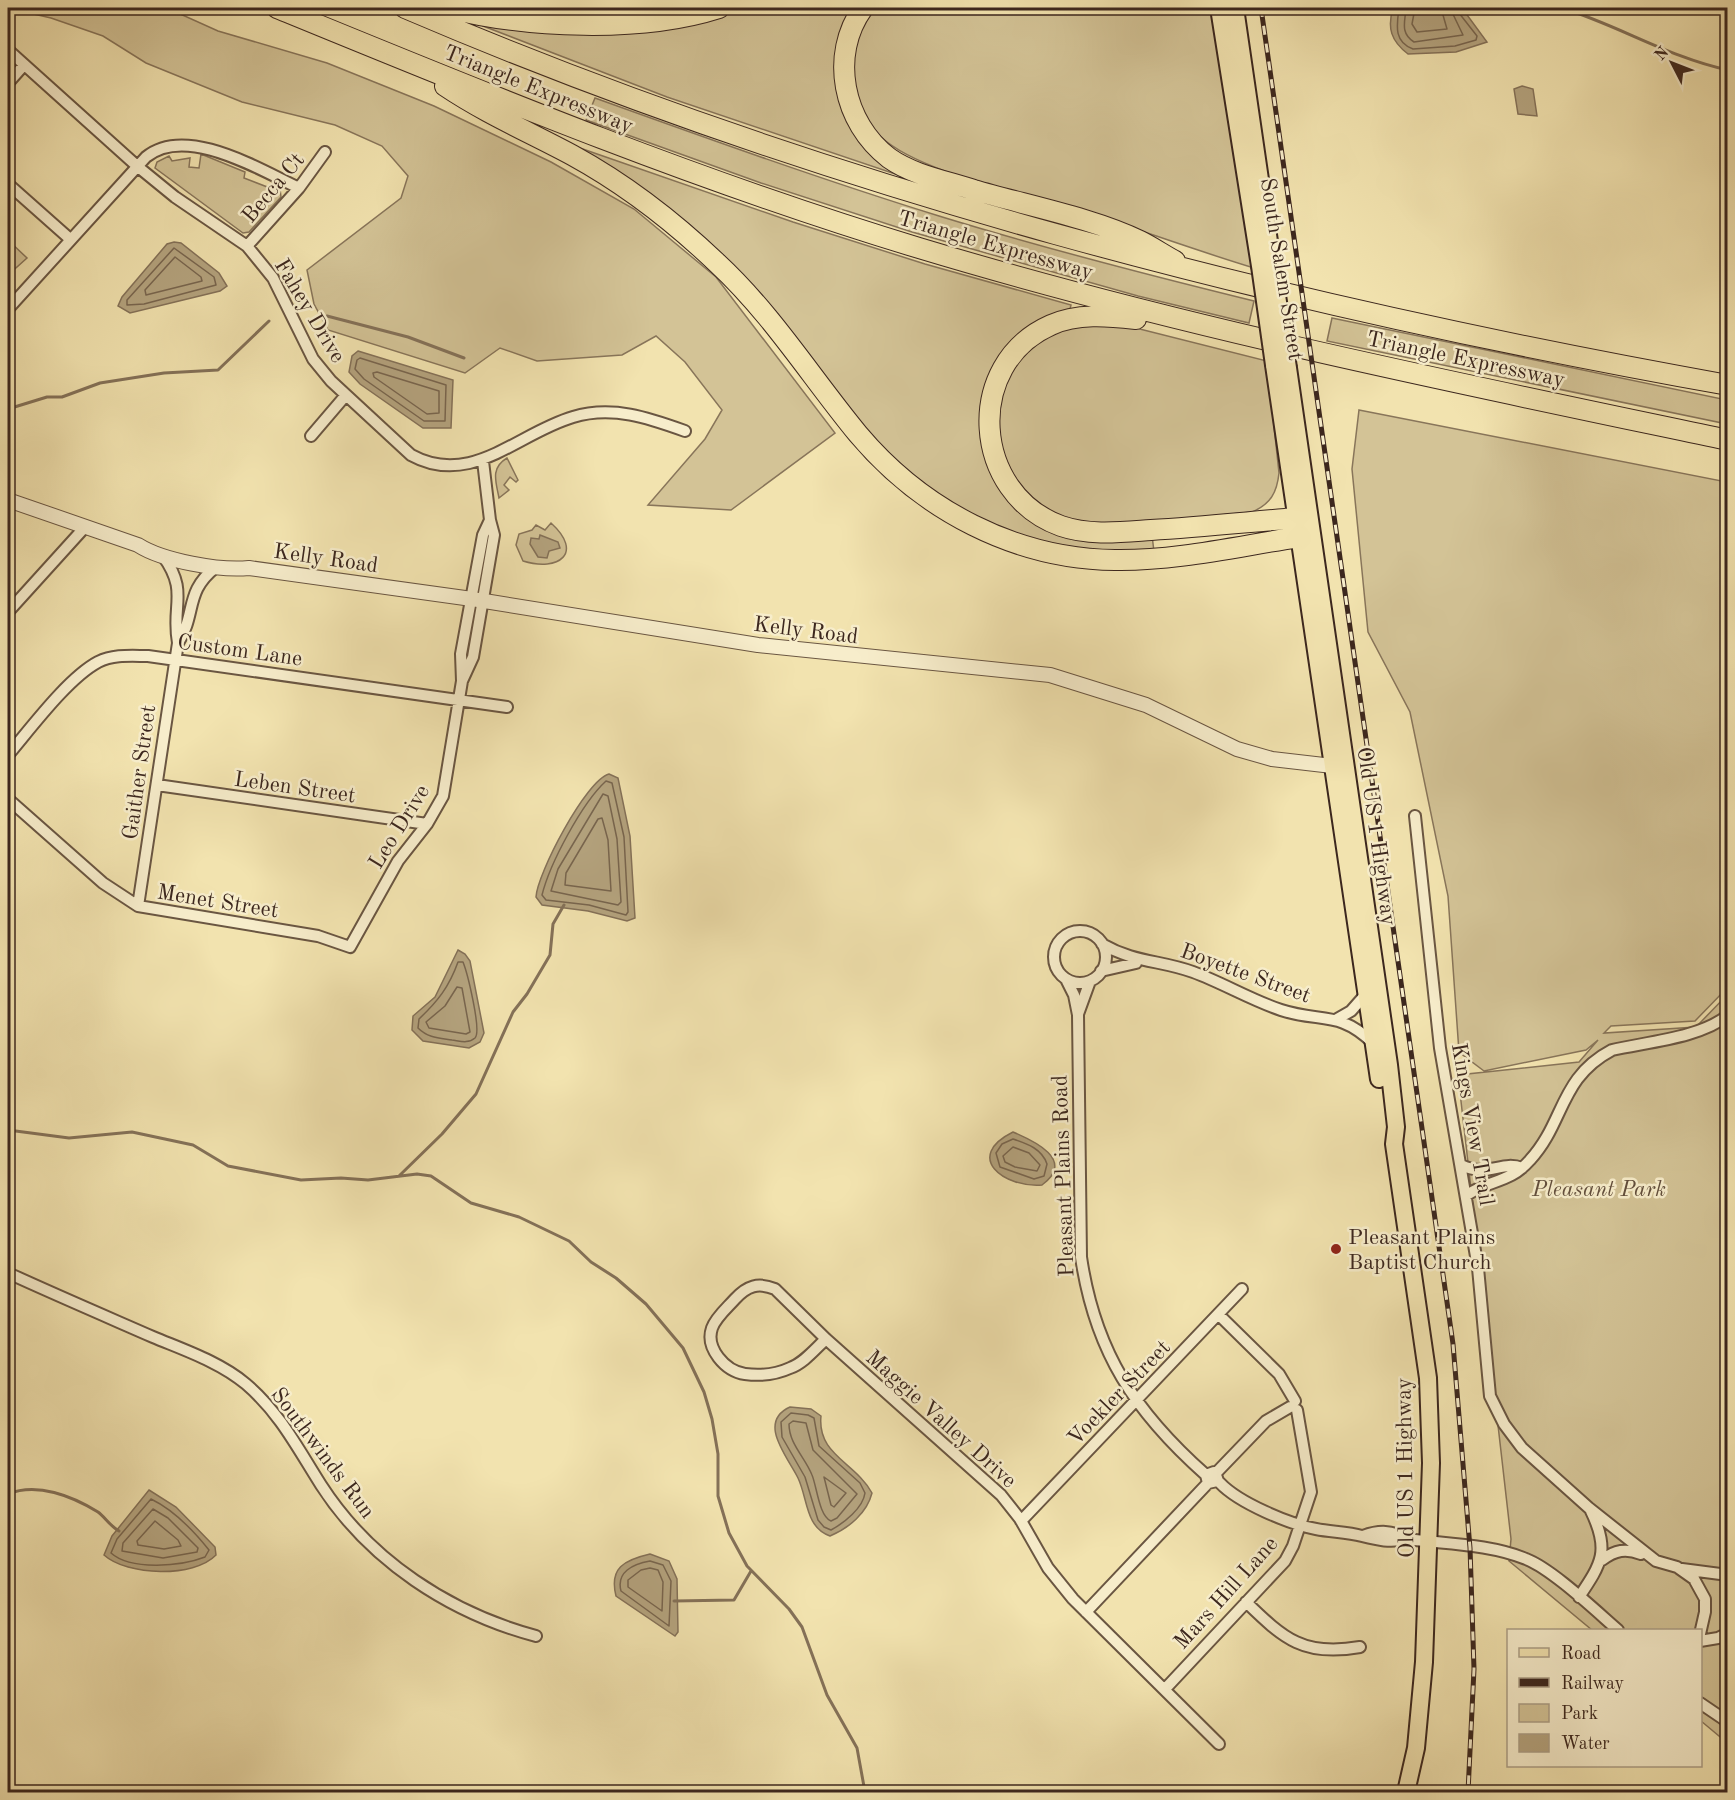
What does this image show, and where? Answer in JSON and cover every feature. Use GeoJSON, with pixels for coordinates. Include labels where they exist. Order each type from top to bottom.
{"type":"FeatureCollection","features":[{"type":"Feature","properties":{"kind":"highway","name":"Triangle Expressway"},"geometry":{"type":"LineString","coordinates":[[277,8],[574,129],[766,199],[995,270],[1114,303],[1346,358],[1728,440]]}},
{"type":"Feature","properties":{"kind":"highway","name":"Triangle Expressway"},"geometry":{"type":"LineString","coordinates":[[405,8],[584,80],[814,162],[1067,239],[1197,273],[1374,314],[1728,385]]}},
{"type":"Feature","properties":{"kind":"highway"},"geometry":{"type":"LineString","coordinates":[[448,8],[525,21],[569,25],[651,21],[719,8]]}},
{"type":"Feature","properties":{"kind":"highway"},"geometry":{"type":"LineString","coordinates":[[863,8],[850,30],[846,48],[845,85],[863,129],[890,159],[932,177],[1139,240],[1197,273]]}},
{"type":"Feature","properties":{"kind":"highway"},"geometry":{"type":"LineString","coordinates":[[407,62],[477,107],[599,171],[678,228],[719,265],[772,321],[859,435],[880,458],[937,505],[974,527],[1043,551],[1116,560],[1162,557],[1304,527]]}},
{"type":"Feature","properties":{"kind":"highway"},"geometry":{"type":"LineString","coordinates":[[1169,315],[1139,320],[1112,316],[1070,319],[1051,325],[1016,352],[1002,372],[993,391],[988,414],[995,461],[1005,482],[1022,501],[1041,516],[1061,526],[1085,531],[1304,527]]}},
{"type":"Feature","properties":{"kind":"main road","name":"South Salem Street"},"geometry":{"type":"LineString","coordinates":[[1219,8],[1266,268],[1304,527]]}},
{"type":"Feature","properties":{"kind":"main road","name":"South Salem Street"},"geometry":{"type":"LineString","coordinates":[[1235,8],[1266,268]]}},
{"type":"Feature","properties":{"kind":"main road","name":"Old US 1 Highway"},"geometry":{"type":"LineString","coordinates":[[1304,527],[1339,767],[1389,1065],[1396,1127],[1394,1144]]}},
{"type":"Feature","properties":{"kind":"main road","name":"Old US 1 Highway"},"geometry":{"type":"LineString","coordinates":[[1339,767],[1366,994],[1388,1129],[1394,1144],[1428,1378],[1431,1463],[1424,1662],[1416,1748],[1406,1792]]}},
{"type":"Feature","properties":{"kind":"street","name":"Fahey Drive"},"geometry":{"type":"LineString","coordinates":[[8,50],[137,166],[175,197],[247,246],[273,278],[313,359],[346,396],[411,455],[425,463],[460,465],[483,461],[525,438],[574,416],[611,412],[642,415],[685,431]]}},
{"type":"Feature","properties":{"kind":"street"},"geometry":{"type":"LineString","coordinates":[[8,83],[24,65]]}},
{"type":"Feature","properties":{"kind":"street"},"geometry":{"type":"LineString","coordinates":[[8,309],[137,166],[148,155],[162,147],[203,147],[299,188]]}},
{"type":"Feature","properties":{"kind":"street","name":"Becca Ct"},"geometry":{"type":"LineString","coordinates":[[247,246],[299,188],[325,152]]}},
{"type":"Feature","properties":{"kind":"street"},"geometry":{"type":"LineString","coordinates":[[8,184],[70,239]]}},
{"type":"Feature","properties":{"kind":"street"},"geometry":{"type":"LineString","coordinates":[[311,436],[346,396]]}},
{"type":"Feature","properties":{"kind":"street","name":"Leo Drive"},"geometry":{"type":"LineString","coordinates":[[350,947],[398,861],[427,824],[443,796],[462,681],[473,657],[478,600],[494,535],[483,461]]}},
{"type":"Feature","properties":{"kind":"street","name":"Kelly Road"},"geometry":{"type":"LineString","coordinates":[[8,500],[138,545],[150,553],[216,567],[249,568],[478,600],[758,645],[1050,675],[1138,702],[1237,749],[1272,759],[1339,767]]}},
{"type":"Feature","properties":{"kind":"street"},"geometry":{"type":"LineString","coordinates":[[8,612],[85,527]]}},
{"type":"Feature","properties":{"kind":"street","name":"Kelly Road"},"geometry":{"type":"LineString","coordinates":[[138,545],[153,545],[236,563],[249,568]]}},
{"type":"Feature","properties":{"kind":"street","name":"Gaither Street"},"geometry":{"type":"LineString","coordinates":[[163,556],[179,584],[175,628],[178,643]]}},
{"type":"Feature","properties":{"kind":"street","name":"Gaither Street"},"geometry":{"type":"LineString","coordinates":[[138,906],[174,660],[196,589],[216,567]]}},
{"type":"Feature","properties":{"kind":"street","name":"Custom Lane"},"geometry":{"type":"LineString","coordinates":[[8,755],[74,680],[99,662],[122,655],[174,660],[507,707]]}},
{"type":"Feature","properties":{"kind":"street","name":"Leben Street"},"geometry":{"type":"LineString","coordinates":[[157,785],[427,824]]}},
{"type":"Feature","properties":{"kind":"street","name":"Menet Street"},"geometry":{"type":"LineString","coordinates":[[8,799],[103,883],[138,906],[318,936],[350,947]]}},
{"type":"Feature","properties":{"kind":"street","name":"Kings View Trail"},"geometry":{"type":"LineString","coordinates":[[1415,816],[1440,1048],[1478,1268],[1490,1396],[1504,1424],[1522,1448],[1589,1508],[1649,1557]]}},
{"type":"Feature","properties":{"kind":"street","name":"Boyette Street"},"geometry":{"type":"LineString","coordinates":[[1066,979],[1059,973],[1054,957],[1059,942],[1073,932],[1090,933],[1102,944],[1127,958],[1167,964],[1194,972],[1248,997],[1296,1014],[1337,1019],[1361,1031],[1374,1043]]}},
{"type":"Feature","properties":{"kind":"street"},"geometry":{"type":"LineString","coordinates":[[1101,971],[1105,961],[1102,944]]}},
{"type":"Feature","properties":{"kind":"street","name":"Boyette Street"},"geometry":{"type":"LineString","coordinates":[[1090,981],[1101,971],[1142,962]]}},
{"type":"Feature","properties":{"kind":"street"},"geometry":{"type":"LineString","coordinates":[[1066,979],[1082,983],[1090,981]]}},
{"type":"Feature","properties":{"kind":"street","name":"Pleasant Plains Road"},"geometry":{"type":"LineString","coordinates":[[1066,979],[1074,995],[1078,1015],[1080,1257],[1084,1280],[1098,1333],[1113,1365],[1137,1401],[1173,1447],[1212,1478],[1262,1509],[1301,1525],[1363,1536],[1377,1531],[1396,1532],[1407,1539],[1499,1551],[1528,1559],[1579,1597],[1616,1629]]}},
{"type":"Feature","properties":{"kind":"street","name":"Pleasant Plains Road"},"geometry":{"type":"LineString","coordinates":[[1078,1015],[1090,981]]}},
{"type":"Feature","properties":{"kind":"street","name":"Boyette Street"},"geometry":{"type":"LineString","coordinates":[[1337,1019],[1351,1011],[1366,994]]}},
{"type":"Feature","properties":{"kind":"street"},"geometry":{"type":"LineString","coordinates":[[1467,1195],[1478,1188],[1515,1176],[1539,1148],[1571,1084],[1600,1056],[1612,1050],[1699,1030],[1717,1024],[1728,1015]]}},
{"type":"Feature","properties":{"kind":"street"},"geometry":{"type":"LineString","coordinates":[[1461,1165],[1476,1172],[1514,1165],[1522,1168]]}},
{"type":"Feature","properties":{"kind":"street","name":"Southwinds Run"},"geometry":{"type":"LineString","coordinates":[[8,1274],[203,1358],[244,1383],[273,1410],[339,1510],[399,1569],[446,1601],[508,1629],[536,1636]]}},
{"type":"Feature","properties":{"kind":"street","name":"Maggie Valley Drive"},"geometry":{"type":"LineString","coordinates":[[826,1339],[798,1364],[777,1372],[753,1375],[738,1372],[720,1359],[714,1352],[710,1336],[715,1322],[740,1293],[755,1285],[766,1285],[775,1289],[826,1339],[983,1477],[1021,1521],[1048,1568],[1086,1612],[1219,1744]]}},
{"type":"Feature","properties":{"kind":"street","name":"Voekler Street"},"geometry":{"type":"LineString","coordinates":[[1021,1521],[1242,1289]]}},
{"type":"Feature","properties":{"kind":"street","name":"Mars Hill Lane"},"geometry":{"type":"LineString","coordinates":[[1164,1689],[1285,1561],[1301,1525],[1311,1492],[1294,1406],[1279,1374],[1219,1315]]}},
{"type":"Feature","properties":{"kind":"street"},"geometry":{"type":"LineString","coordinates":[[1086,1612],[1266,1420],[1294,1406]]}},
{"type":"Feature","properties":{"kind":"street","name":"Kings View Trail"},"geometry":{"type":"LineString","coordinates":[[1589,1508],[1598,1524],[1603,1550],[1602,1560]]}},
{"type":"Feature","properties":{"kind":"street","name":"Kings View Trail"},"geometry":{"type":"LineString","coordinates":[[1602,1560],[1613,1552],[1630,1550],[1679,1569],[1694,1579],[1704,1599],[1705,1612],[1702,1629]]}},
{"type":"Feature","properties":{"kind":"street"},"geometry":{"type":"LineString","coordinates":[[1579,1597],[1602,1560]]}},
{"type":"Feature","properties":{"kind":"street"},"geometry":{"type":"LineString","coordinates":[[1679,1569],[1728,1575]]}},
{"type":"Feature","properties":{"kind":"street"},"geometry":{"type":"LineString","coordinates":[[1246,1602],[1275,1630],[1299,1644],[1334,1652],[1360,1647]]}},
{"type":"Feature","properties":{"kind":"street"},"geometry":{"type":"LineString","coordinates":[[1702,1641],[1728,1633]]}},
{"type":"Feature","properties":{"kind":"street"},"geometry":{"type":"LineString","coordinates":[[1702,1704],[1728,1722]]}},
{"type":"Feature","properties":{"kind":"green space"},"geometry":{"type":"Polygon","coordinates":[[[8,8],[167,8],[218,31],[327,63],[434,106],[551,162],[634,209],[716,277],[835,433],[731,510],[648,505],[705,439],[722,410],[685,362],[656,336],[622,355],[537,361],[500,348],[465,373],[328,330],[314,304],[307,270],[401,198],[408,176],[382,146],[335,125],[242,102],[146,63],[103,36],[51,18],[25,12],[8,16],[8,8]]]}},
{"type":"Feature","properties":{"kind":"green space"},"geometry":{"type":"Polygon","coordinates":[[[736,8],[857,8],[839,89],[907,178],[667,97],[483,26],[485,20],[714,14],[736,8]]]}},
{"type":"Feature","properties":{"kind":"green space"},"geometry":{"type":"Polygon","coordinates":[[[870,8],[1217,8],[1254,268],[1068,207],[969,179],[919,160],[898,149],[873,128],[861,106],[854,81],[852,44],[870,8]]]}},
{"type":"Feature","properties":{"kind":"green space"},"geometry":{"type":"Polygon","coordinates":[[[595,98],[809,174],[939,216],[1096,261],[1254,301],[1249,323],[1138,296],[912,232],[761,183],[586,120],[595,98]]]}},
{"type":"Feature","properties":{"kind":"green space"},"geometry":{"type":"Polygon","coordinates":[[[577,147],[793,222],[925,264],[1071,305],[1069,313],[1046,321],[982,413],[1037,521],[1152,535],[1154,552],[1129,554],[1032,542],[933,496],[876,446],[788,335],[577,147]]]}},
{"type":"Feature","properties":{"kind":"green space"},"geometry":{"type":"Polygon","coordinates":[[[201,154],[245,172],[244,178],[270,188],[273,184],[280,189],[281,197],[249,232],[243,233],[155,168],[157,162],[169,156],[172,161],[190,158],[189,167],[199,168],[201,154]]]}},
{"type":"Feature","properties":{"kind":"green space"},"geometry":{"type":"Polygon","coordinates":[[[8,240],[27,258],[8,275],[8,240]]]}},
{"type":"Feature","properties":{"kind":"green space"},"geometry":{"type":"Polygon","coordinates":[[[1332,318],[1727,400],[1727,424],[1327,341],[1332,318]]]}},
{"type":"Feature","properties":{"kind":"green space"},"geometry":{"type":"Polygon","coordinates":[[[1112,322],[1267,361],[1279,473],[1275,492],[1264,505],[1252,512],[1106,526],[1064,521],[1025,498],[999,459],[998,393],[1020,355],[1054,330],[1112,322]]]}},
{"type":"Feature","properties":{"kind":"green space","name":"Pleasant Park"},"geometry":{"type":"Polygon","coordinates":[[[1359,410],[1727,482],[1727,988],[1695,1021],[1611,1026],[1604,1033],[1696,1027],[1727,995],[1728,1738],[1725,1741],[1702,1722],[1702,1629],[1591,1629],[1509,1561],[1511,1539],[1458,1075],[1579,1062],[1598,1040],[1586,1050],[1484,1071],[1459,1052],[1448,896],[1410,712],[1368,632],[1352,469],[1359,410]]]}},
{"type":"Feature","properties":{"kind":"green space"},"geometry":{"type":"Polygon","coordinates":[[[507,458],[518,480],[516,482],[510,477],[504,485],[509,490],[499,498],[496,471],[507,458]]]}},
{"type":"Feature","properties":{"kind":"green space"},"geometry":{"type":"Polygon","coordinates":[[[551,523],[566,543],[563,557],[547,564],[523,561],[516,545],[519,534],[532,530],[536,525],[545,530],[551,523]]]}},
{"type":"Feature","properties":{"kind":"water"},"geometry":{"type":"Polygon","coordinates":[[[1393,8],[1462,8],[1487,42],[1456,52],[1408,54],[1392,34],[1390,22],[1393,8]]]}},
{"type":"Feature","properties":{"kind":"water"},"geometry":{"type":"Polygon","coordinates":[[[1522,86],[1533,89],[1537,116],[1518,114],[1514,89],[1522,86]]]}},
{"type":"Feature","properties":{"kind":"water"},"geometry":{"type":"Polygon","coordinates":[[[181,243],[219,273],[227,286],[220,291],[130,313],[118,306],[122,297],[167,244],[181,243]]]}},
{"type":"Feature","properties":{"kind":"water"},"geometry":{"type":"Polygon","coordinates":[[[358,351],[453,380],[451,428],[423,428],[360,384],[349,372],[352,356],[358,351]]]}},
{"type":"Feature","properties":{"kind":"water"},"geometry":{"type":"Polygon","coordinates":[[[540,535],[558,542],[560,548],[549,551],[547,558],[538,557],[530,544],[531,538],[539,539],[540,535]]]}},
{"type":"Feature","properties":{"kind":"water"},"geometry":{"type":"Polygon","coordinates":[[[609,774],[618,778],[630,836],[635,918],[627,921],[588,911],[542,905],[536,897],[538,885],[564,829],[588,793],[599,780],[609,774]]]}},
{"type":"Feature","properties":{"kind":"water"},"geometry":{"type":"Polygon","coordinates":[[[458,950],[470,961],[484,1033],[480,1042],[469,1048],[423,1041],[412,1030],[413,1016],[435,997],[458,950]]]}},
{"type":"Feature","properties":{"kind":"water"},"geometry":{"type":"Polygon","coordinates":[[[1013,1132],[1040,1146],[1053,1160],[1055,1167],[1051,1176],[1042,1185],[1014,1182],[994,1169],[990,1161],[991,1151],[998,1142],[1013,1132]]]}},
{"type":"Feature","properties":{"kind":"water"},"geometry":{"type":"Polygon","coordinates":[[[790,1407],[811,1409],[821,1416],[821,1429],[825,1440],[839,1458],[865,1482],[872,1493],[862,1513],[844,1529],[830,1536],[816,1526],[808,1512],[798,1478],[778,1440],[775,1430],[776,1421],[780,1413],[790,1407]]]}},
{"type":"Feature","properties":{"kind":"water"},"geometry":{"type":"Polygon","coordinates":[[[149,1490],[176,1507],[215,1547],[216,1555],[192,1568],[160,1572],[128,1567],[104,1555],[112,1536],[149,1490]]]}},
{"type":"Feature","properties":{"kind":"water"},"geometry":{"type":"Polygon","coordinates":[[[650,1554],[669,1561],[677,1579],[678,1632],[675,1636],[616,1596],[615,1578],[621,1567],[633,1559],[650,1554]]]}},
{"type":"Feature","properties":{"kind":"waterway"},"geometry":{"type":"LineString","coordinates":[[1523,8],[1547,8]]}},
{"type":"Feature","properties":{"kind":"waterway"},"geometry":{"type":"LineString","coordinates":[[1562,8],[1685,58],[1728,70]]}},
{"type":"Feature","properties":{"kind":"waterway"},"geometry":{"type":"LineString","coordinates":[[327,316],[408,337],[464,358]]}},
{"type":"Feature","properties":{"kind":"waterway"},"geometry":{"type":"LineString","coordinates":[[8,409],[47,397],[62,397],[100,383],[164,373],[218,370],[269,321]]}},
{"type":"Feature","properties":{"kind":"waterway"},"geometry":{"type":"LineString","coordinates":[[399,1176],[442,1134],[476,1094],[513,1012],[527,994],[550,955],[553,924],[564,905]]}},
{"type":"Feature","properties":{"kind":"waterway"},"geometry":{"type":"LineString","coordinates":[[8,1130],[69,1138],[132,1132],[193,1145],[228,1166],[301,1180],[341,1178],[368,1180],[417,1174],[431,1176],[471,1203],[519,1217],[569,1241],[591,1262],[616,1278],[646,1304],[683,1348],[704,1392],[712,1419],[718,1454],[718,1496],[729,1533],[747,1566],[789,1609],[802,1627],[827,1695],[857,1748],[865,1792]]}},
{"type":"Feature","properties":{"kind":"waterway"},"geometry":{"type":"LineString","coordinates":[[8,1494],[31,1490],[54,1492],[98,1512],[119,1531]]}},
{"type":"Feature","properties":{"kind":"waterway"},"geometry":{"type":"LineString","coordinates":[[674,1601],[734,1600],[751,1571]]}},
{"type":"Feature","properties":{"kind":"railway"},"geometry":{"type":"LineString","coordinates":[[1261,8],[1453,1344],[1470,1548],[1474,1669],[1468,1792]]}},
{"type":"Feature","properties":{"kind":"place","name":"Pleasant Plains Baptist Church"},"geometry":{"type":"Point","coordinates":[1336,1249]}}]}
